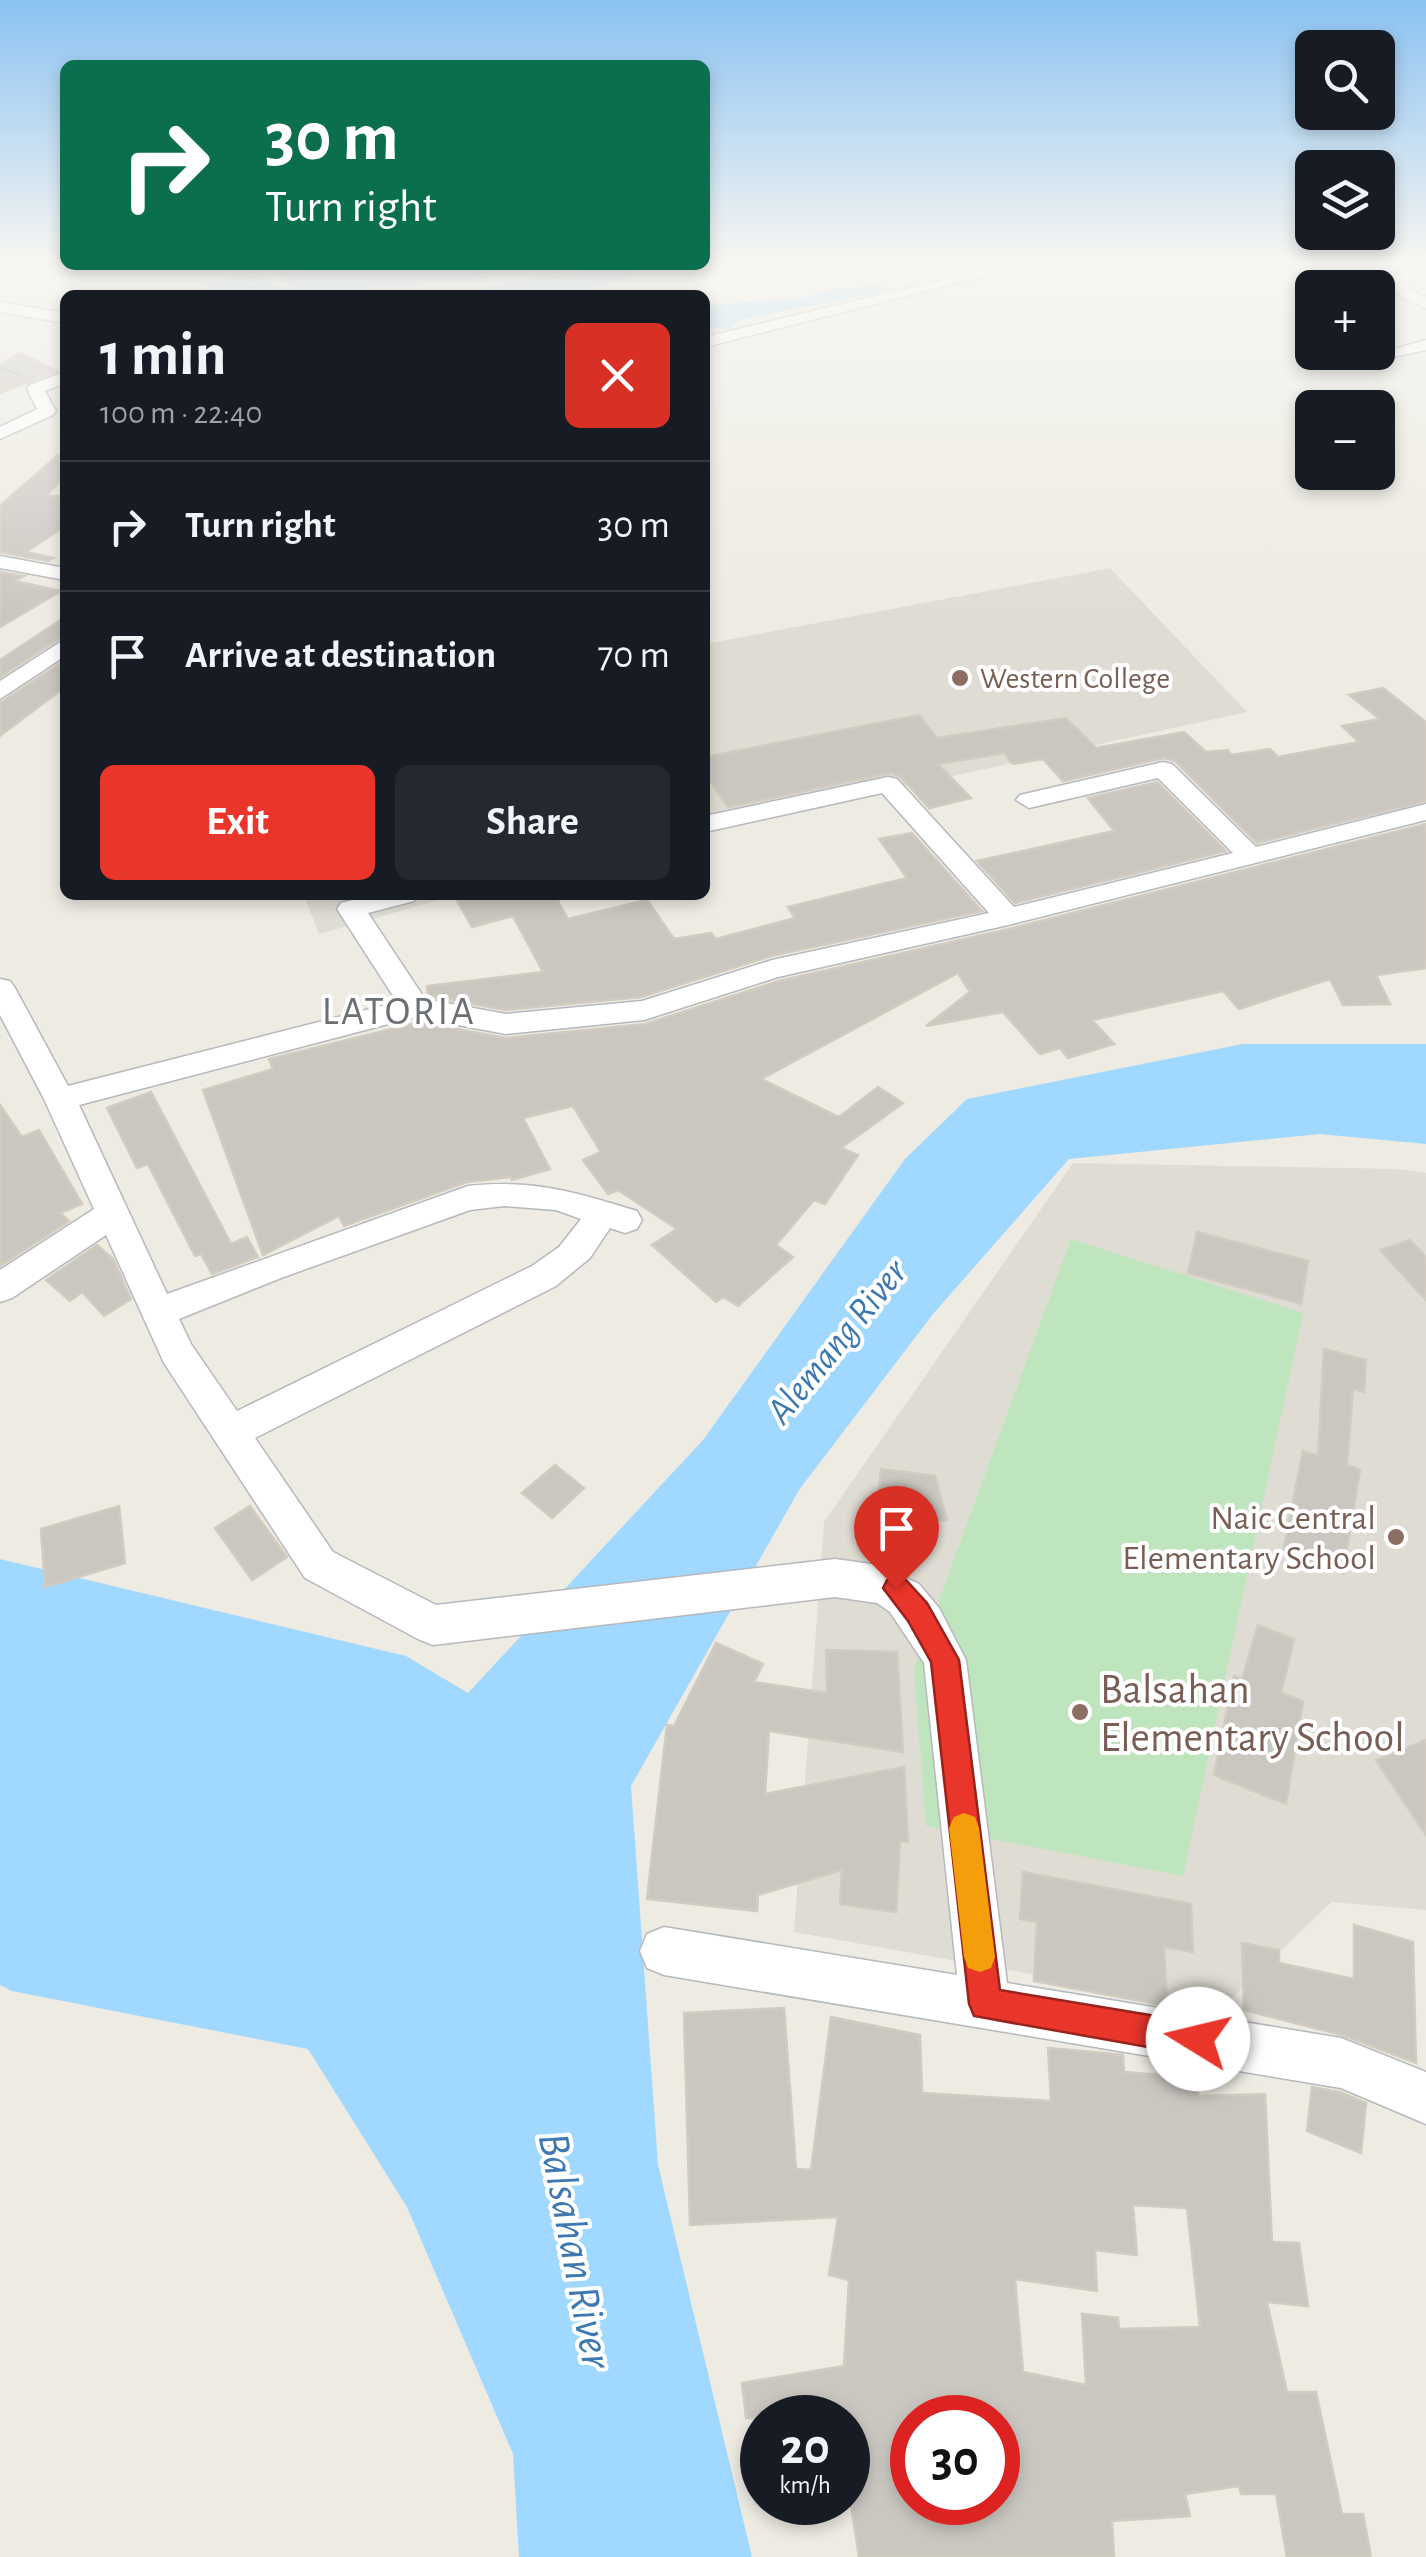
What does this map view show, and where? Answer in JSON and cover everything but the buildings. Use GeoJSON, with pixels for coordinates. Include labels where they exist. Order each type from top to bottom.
{"type":"FeatureCollection","features":[{"type":"Feature","properties":{"kind":"street"},"geometry":{"type":"LineString","coordinates":[[0,434],[46,410],[35,389],[57,380]]}},
{"type":"Feature","properties":{"kind":"street"},"geometry":{"type":"LineString","coordinates":[[0,562],[60,573]]}},
{"type":"Feature","properties":{"kind":"street"},"geometry":{"type":"LineString","coordinates":[[0,692],[60,650]]}},
{"type":"Feature","properties":{"kind":"street"},"geometry":{"type":"LineString","coordinates":[[1029,800],[1163,769],[1252,857]]}},
{"type":"Feature","properties":{"kind":"street"},"geometry":{"type":"LineString","coordinates":[[710,823],[888,784],[1008,916]]}},
{"type":"Feature","properties":{"kind":"street"},"geometry":{"type":"LineString","coordinates":[[60,1099],[415,1006],[506,1024],[644,1010],[772,969],[1008,916],[1426,812]]}},
{"type":"Feature","properties":{"kind":"street"},"geometry":{"type":"LineString","coordinates":[[385,900],[351,909],[415,1006]]}},
{"type":"Feature","properties":{"kind":"street"},"geometry":{"type":"LineString","coordinates":[[0,988],[60,1099],[177,1353],[319,1564],[432,1625],[834,1578],[868,1580],[896,1588],[918,1612],[945,1660],[985,2004]]}},
{"type":"Feature","properties":{"kind":"street"},"geometry":{"type":"LineString","coordinates":[[159,1312],[468,1198],[504,1194],[557,1198],[613,1216],[570,1259],[544,1276],[230,1432]]}},
{"type":"Feature","properties":{"kind":"street"},"geometry":{"type":"LineString","coordinates":[[0,1288],[113,1213]]}},
{"type":"Feature","properties":{"kind":"street"},"geometry":{"type":"LineString","coordinates":[[664,1951],[1341,2063],[1426,2098]]}},
{"type":"Feature","properties":{"kind":"shaded area","name":"Western College"},"geometry":{"type":"Polygon","coordinates":[[[1110,568],[1247,712],[710,829],[710,643],[1110,568]]]}},
{"type":"Feature","properties":{"kind":"shaded area"},"geometry":{"type":"Polygon","coordinates":[[[306,900],[438,900],[319,934],[306,900]]]}},
{"type":"Feature","properties":{"kind":"shaded area","name":"Balsahan Elementary School"},"geometry":{"type":"Polygon","coordinates":[[[1073,1163],[1399,1169],[1426,1173],[1426,1910],[1331,1902],[1222,2008],[794,1932],[824,1522],[1073,1163]]]}},
{"type":"Feature","properties":{"kind":"green space"},"geometry":{"type":"Polygon","coordinates":[[[1071,1239],[1303,1313],[1183,1876],[926,1826],[914,1669],[1071,1239]]]}},
{"type":"Feature","properties":{"kind":"water"},"geometry":{"type":"Polygon","coordinates":[[[1243,1044],[1426,1044],[1426,1144],[1320,1134],[1069,1159],[933,1314],[799,1490],[631,1786],[658,2165],[740,2507],[740,2525],[744,2525],[752,2557],[519,2557],[513,2454],[407,2207],[308,2049],[12,1991],[0,1985],[0,1559],[406,1656],[468,1693],[703,1440],[905,1159],[967,1099],[1243,1044]]]}},
{"type":"Feature","properties":{"kind":"slow traffic"},"geometry":{"type":"LineString","coordinates":[[964,1828],[980,1957]]}},
{"type":"Feature","properties":{"kind":"place","name":"Western College"},"geometry":{"type":"Point","coordinates":[960,678]}},
{"type":"Feature","properties":{"kind":"place","name":"Naic Central Elementary School"},"geometry":{"type":"Point","coordinates":[1396,1537]}},
{"type":"Feature","properties":{"kind":"place","name":"Balsahan Elementary School"},"geometry":{"type":"Point","coordinates":[1080,1712]}},
{"type":"Feature","properties":{"kind":"district","name":"LATORIA"},"geometry":{"type":"Point","coordinates":[399,1010]}},
{"type":"Feature","properties":{"kind":"route"},"geometry":{"type":"LineString","coordinates":[[896,1588],[918,1612],[945,1660],[985,2004],[1198,2039]]}},
{"type":"Feature","properties":{"kind":"water label","name":"Alemang River"},"geometry":{"type":"Point","coordinates":[836,1341]}},
{"type":"Feature","properties":{"kind":"water label","name":"Balsahan River"},"geometry":{"type":"Point","coordinates":[577,2250]}}]}
